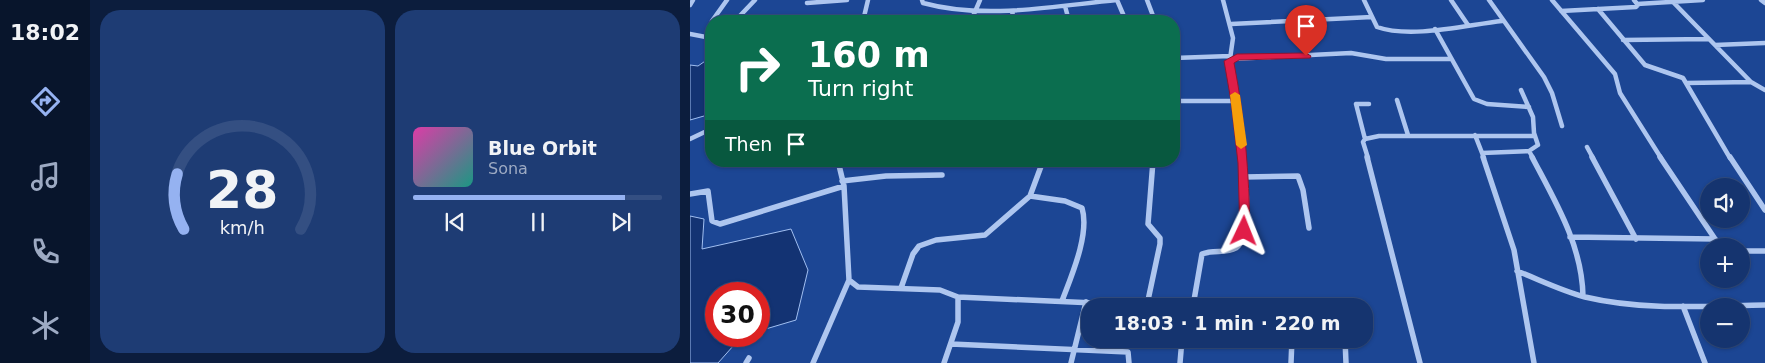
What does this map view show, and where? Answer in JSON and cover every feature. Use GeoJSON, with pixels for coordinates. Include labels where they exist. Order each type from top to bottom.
{"type":"FeatureCollection","features":[{"type":"Feature","properties":{"kind":"street"},"geometry":{"type":"LineString","coordinates":[[690,6],[693,0]]}},
{"type":"Feature","properties":{"kind":"street"},"geometry":{"type":"LineString","coordinates":[[716,15],[727,0]]}},
{"type":"Feature","properties":{"kind":"street"},"geometry":{"type":"LineString","coordinates":[[741,15],[755,0]]}},
{"type":"Feature","properties":{"kind":"street"},"geometry":{"type":"LineString","coordinates":[[808,3],[846,0]]}},
{"type":"Feature","properties":{"kind":"street"},"geometry":{"type":"LineString","coordinates":[[864,15],[868,0]]}},
{"type":"Feature","properties":{"kind":"street"},"geometry":{"type":"LineString","coordinates":[[922,0],[923,3],[938,8],[1013,11],[1117,0],[1123,15]]}},
{"type":"Feature","properties":{"kind":"street"},"geometry":{"type":"LineString","coordinates":[[973,15],[980,0]]}},
{"type":"Feature","properties":{"kind":"street"},"geometry":{"type":"LineString","coordinates":[[1147,0],[1153,15]]}},
{"type":"Feature","properties":{"kind":"street"},"geometry":{"type":"LineString","coordinates":[[1194,298],[1202,254],[1208,250],[1235,248],[1242,243],[1245,214],[1244,177],[1236,101],[1228,64],[1234,38],[1223,0]]}},
{"type":"Feature","properties":{"kind":"street"},"geometry":{"type":"LineString","coordinates":[[1364,0],[1377,27],[1386,31],[1435,29],[1502,21]]}},
{"type":"Feature","properties":{"kind":"street"},"geometry":{"type":"LineString","coordinates":[[1451,0],[1468,25]]}},
{"type":"Feature","properties":{"kind":"street"},"geometry":{"type":"LineString","coordinates":[[1489,0],[1502,21],[1544,77],[1552,93],[1562,126]]}},
{"type":"Feature","properties":{"kind":"street"},"geometry":{"type":"LineString","coordinates":[[1552,0],[1615,74],[1620,93],[1648,141],[1714,238]]}},
{"type":"Feature","properties":{"kind":"street"},"geometry":{"type":"LineString","coordinates":[[1561,11],[1630,7],[1636,6],[1636,2],[1703,0]]}},
{"type":"Feature","properties":{"kind":"street"},"geometry":{"type":"LineString","coordinates":[[1673,2],[1751,82],[1765,90]]}},
{"type":"Feature","properties":{"kind":"street"},"geometry":{"type":"LineString","coordinates":[[1065,6],[1067,15]]}},
{"type":"Feature","properties":{"kind":"street"},"geometry":{"type":"LineString","coordinates":[[1598,9],[1640,61],[1650,68],[1678,76],[1686,83],[1742,178],[1765,210]]}},
{"type":"Feature","properties":{"kind":"street"},"geometry":{"type":"LineString","coordinates":[[1013,11],[1013,15]]}},
{"type":"Feature","properties":{"kind":"street"},"geometry":{"type":"LineString","coordinates":[[1230,24],[1372,17]]}},
{"type":"Feature","properties":{"kind":"street"},"geometry":{"type":"LineString","coordinates":[[1435,29],[1474,99],[1487,104],[1529,107]]}},
{"type":"Feature","properties":{"kind":"street"},"geometry":{"type":"LineString","coordinates":[[690,34],[705,37]]}},
{"type":"Feature","properties":{"kind":"street"},"geometry":{"type":"LineString","coordinates":[[1624,40],[1709,39]]}},
{"type":"Feature","properties":{"kind":"street"},"geometry":{"type":"LineString","coordinates":[[1715,45],[1765,43]]}},
{"type":"Feature","properties":{"kind":"street"},"geometry":{"type":"LineString","coordinates":[[1180,58],[1351,53],[1386,59],[1451,59]]}},
{"type":"Feature","properties":{"kind":"street"},"geometry":{"type":"LineString","coordinates":[[1686,83],[1751,82]]}},
{"type":"Feature","properties":{"kind":"street"},"geometry":{"type":"LineString","coordinates":[[1482,154],[1529,151],[1538,145],[1534,136],[1534,126],[1529,107],[1520,90]]}},
{"type":"Feature","properties":{"kind":"street"},"geometry":{"type":"LineString","coordinates":[[1397,100],[1408,136]]}},
{"type":"Feature","properties":{"kind":"street"},"geometry":{"type":"LineString","coordinates":[[1180,101],[1236,101]]}},
{"type":"Feature","properties":{"kind":"street"},"geometry":{"type":"LineString","coordinates":[[1369,104],[1356,104],[1365,139],[1363,142],[1376,186],[1420,363]]}},
{"type":"Feature","properties":{"kind":"street"},"geometry":{"type":"LineString","coordinates":[[690,139],[705,132]]}},
{"type":"Feature","properties":{"kind":"street"},"geometry":{"type":"LineString","coordinates":[[1475,135],[1514,250],[1523,315],[1534,363]]}},
{"type":"Feature","properties":{"kind":"street"},"geometry":{"type":"LineString","coordinates":[[1365,139],[1408,136],[1534,136]]}},
{"type":"Feature","properties":{"kind":"street"},"geometry":{"type":"LineString","coordinates":[[1587,147],[1636,239]]}},
{"type":"Feature","properties":{"kind":"street"},"geometry":{"type":"LineString","coordinates":[[1529,151],[1570,237],[1584,286],[1583,296]]}},
{"type":"Feature","properties":{"kind":"street"},"geometry":{"type":"LineString","coordinates":[[813,363],[848,280],[843,184],[839,167]]}},
{"type":"Feature","properties":{"kind":"street"},"geometry":{"type":"LineString","coordinates":[[901,288],[913,254],[919,246],[936,240],[985,235],[1030,196],[1041,167]]}},
{"type":"Feature","properties":{"kind":"street"},"geometry":{"type":"LineString","coordinates":[[1148,298],[1160,244],[1160,238],[1148,224],[1153,167]]}},
{"type":"Feature","properties":{"kind":"street"},"geometry":{"type":"LineString","coordinates":[[690,194],[708,192],[712,221],[720,224],[843,184],[886,176],[942,175]]}},
{"type":"Feature","properties":{"kind":"street"},"geometry":{"type":"LineString","coordinates":[[1244,177],[1298,176],[1303,190],[1309,228]]}},
{"type":"Feature","properties":{"kind":"street"},"geometry":{"type":"LineString","coordinates":[[1030,196],[1076,204],[1082,208],[1085,216],[1083,232],[1062,301]]}},
{"type":"Feature","properties":{"kind":"street"},"geometry":{"type":"LineString","coordinates":[[1570,237],[1700,240]]}},
{"type":"Feature","properties":{"kind":"street"},"geometry":{"type":"LineString","coordinates":[[1750,251],[1765,251]]}},
{"type":"Feature","properties":{"kind":"street"},"geometry":{"type":"LineString","coordinates":[[1517,271],[1583,296],[1608,301],[1683,306],[1765,305]]}},
{"type":"Feature","properties":{"kind":"street"},"geometry":{"type":"LineString","coordinates":[[848,280],[858,287],[940,290],[958,297],[1081,302]]}},
{"type":"Feature","properties":{"kind":"street"},"geometry":{"type":"LineString","coordinates":[[944,363],[959,319],[961,306],[958,297]]}},
{"type":"Feature","properties":{"kind":"street"},"geometry":{"type":"LineString","coordinates":[[1683,306],[1705,363]]}},
{"type":"Feature","properties":{"kind":"street"},"geometry":{"type":"LineString","coordinates":[[1071,363],[1081,323]]}},
{"type":"Feature","properties":{"kind":"street"},"geometry":{"type":"LineString","coordinates":[[951,344],[1074,352],[1128,352],[1129,363]]}},
{"type":"Feature","properties":{"kind":"street"},"geometry":{"type":"LineString","coordinates":[[1180,363],[1181,348]]}},
{"type":"Feature","properties":{"kind":"street"},"geometry":{"type":"LineString","coordinates":[[1291,363],[1292,348]]}},
{"type":"Feature","properties":{"kind":"street"},"geometry":{"type":"LineString","coordinates":[[1345,348],[1346,363]]}},
{"type":"Feature","properties":{"kind":"water"},"geometry":{"type":"Polygon","coordinates":[[[705,61],[705,116],[690,120],[690,65],[698,66],[705,61]]]}},
{"type":"Feature","properties":{"kind":"water"},"geometry":{"type":"Polygon","coordinates":[[[690,216],[704,219],[702,249],[791,229],[808,270],[796,320],[770,328],[770,282],[705,282],[705,347],[732,347],[718,363],[690,363],[690,216]]]}},
{"type":"Feature","properties":{"kind":"slow traffic"},"geometry":{"type":"LineString","coordinates":[[1235,95],[1241,145]]}},
{"type":"Feature","properties":{"kind":"route"},"geometry":{"type":"LineString","coordinates":[[1244,231],[1244,163],[1236,101],[1228,64],[1230,58],[1306,56]]}}]}
